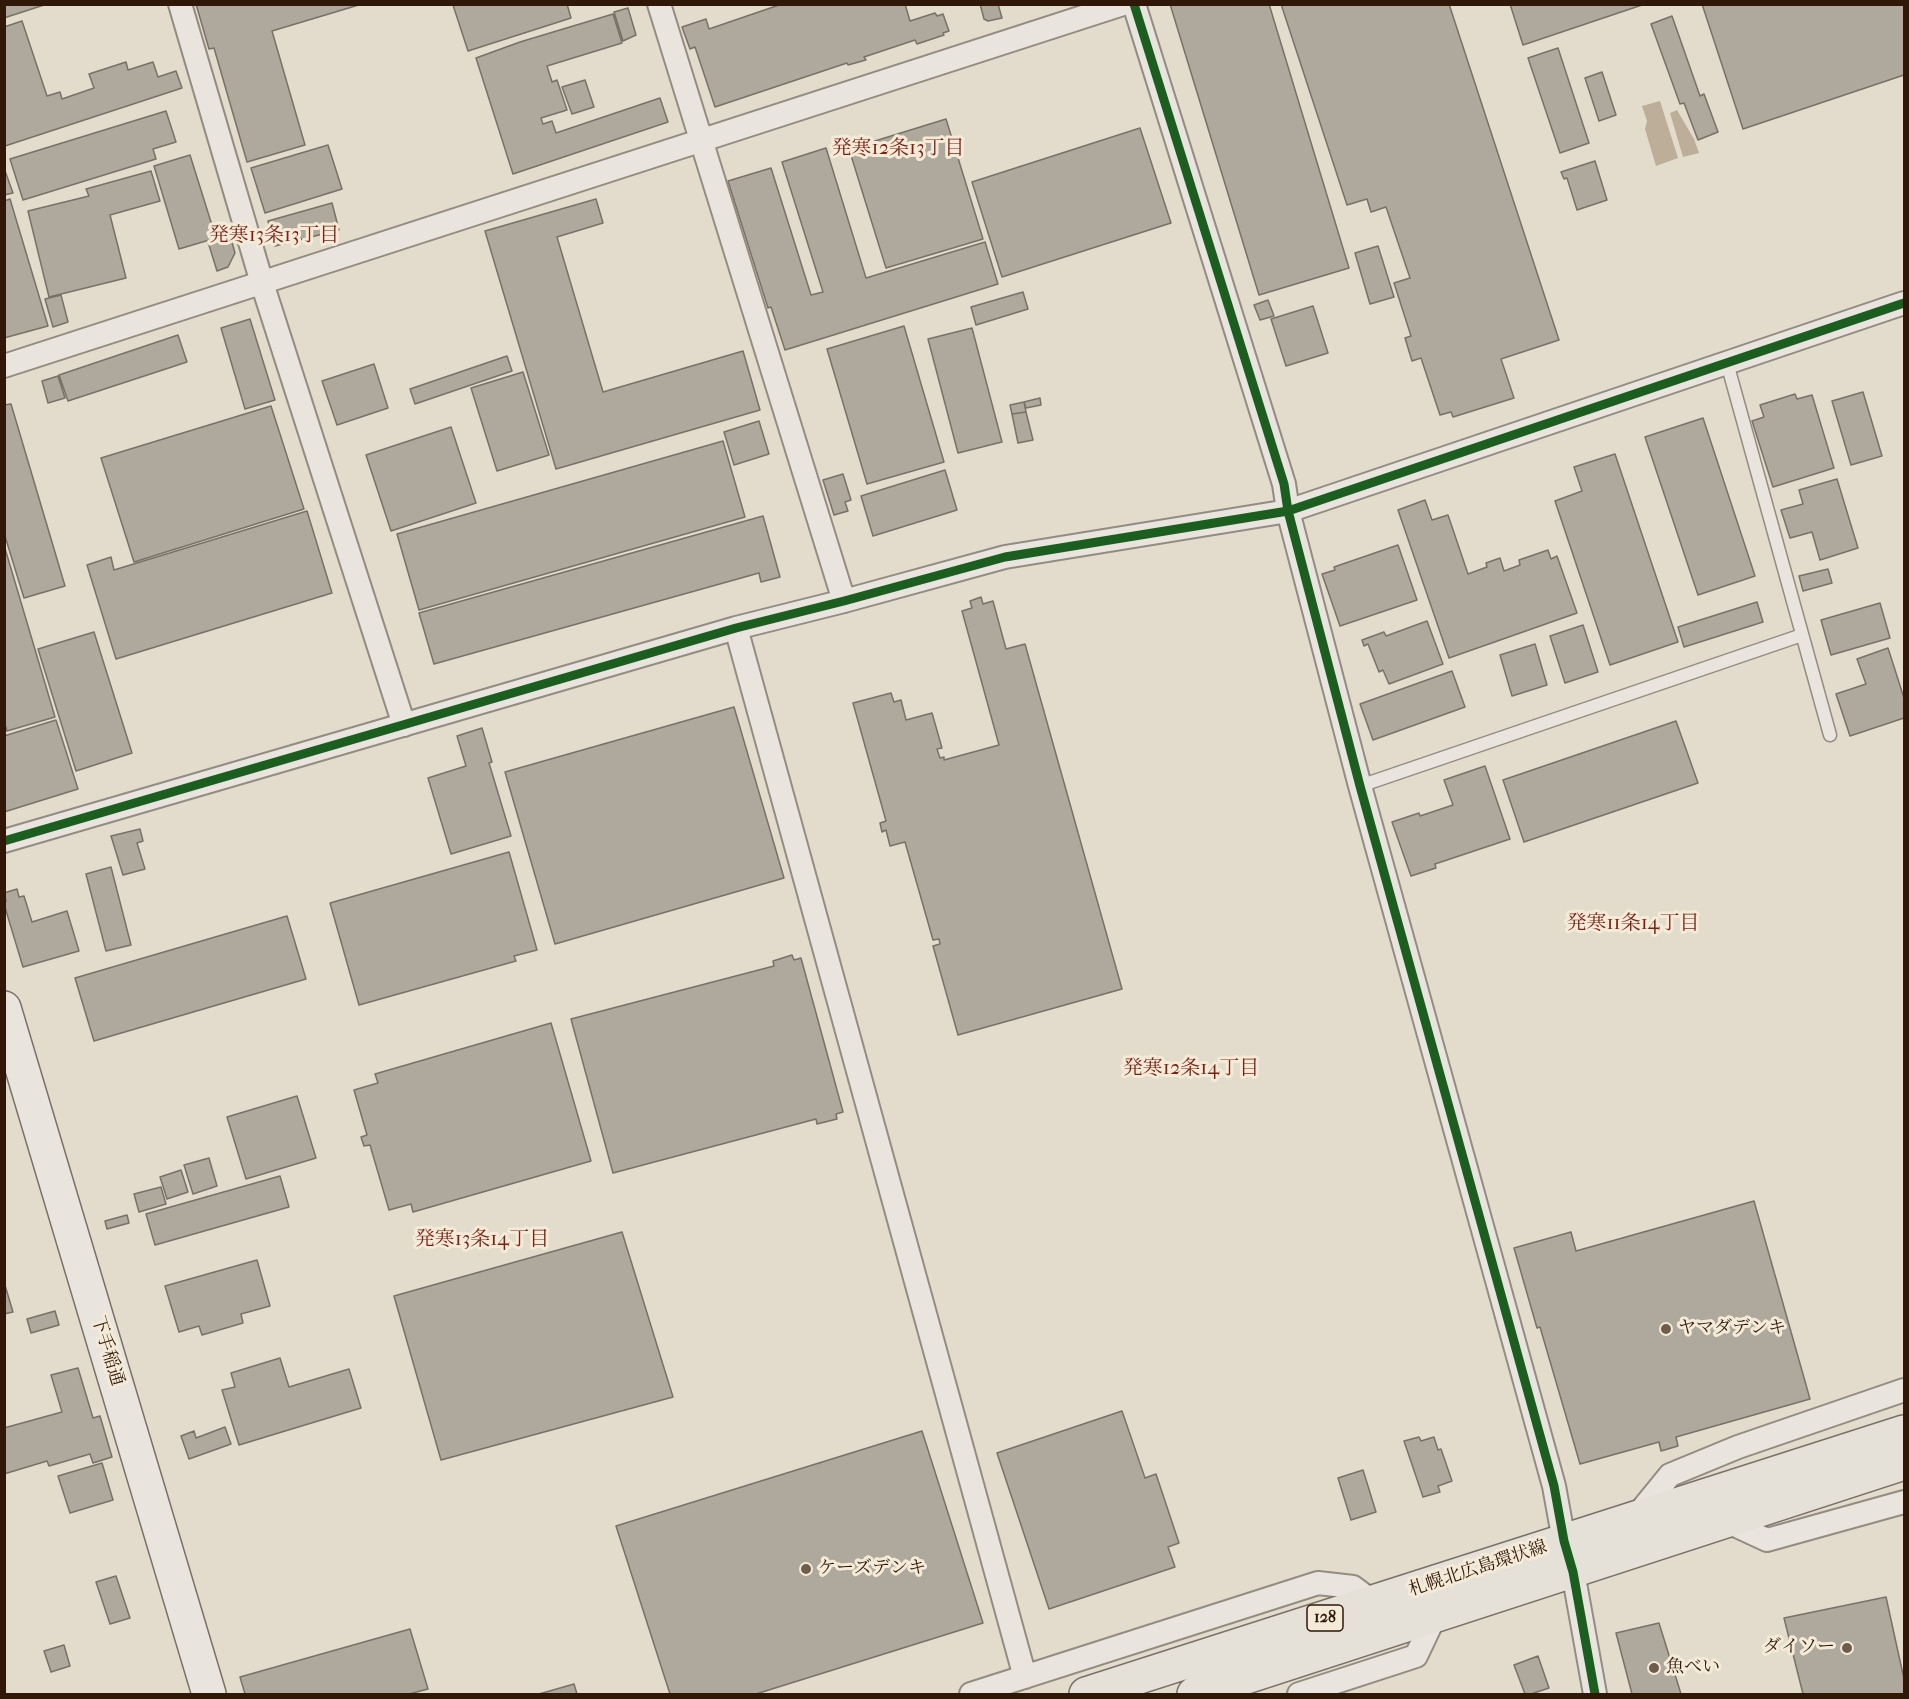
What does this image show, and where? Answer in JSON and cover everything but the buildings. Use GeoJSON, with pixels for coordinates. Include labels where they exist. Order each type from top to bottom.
{"type":"FeatureCollection","features":[{"type":"Feature","properties":{"kind":"main road","name":"下手稲通"},"geometry":{"type":"LineString","coordinates":[[4,1008],[210,1695]]}},
{"type":"Feature","properties":{"kind":"main road","name":"札幌北広島環状線"},"geometry":{"type":"LineString","coordinates":[[1194,1695],[1435,1616],[1568,1556],[1635,1518],[1905,1432]]}},
{"type":"Feature","properties":{"kind":"main road","name":"札幌北広島環状線"},"geometry":{"type":"LineString","coordinates":[[1086,1695],[1373,1602],[1726,1521],[1905,1463]]}},
{"type":"Feature","properties":{"kind":"street"},"geometry":{"type":"LineString","coordinates":[[180,4],[262,283],[404,725]]}},
{"type":"Feature","properties":{"kind":"street"},"geometry":{"type":"LineString","coordinates":[[659,4],[844,601]]}},
{"type":"Feature","properties":{"kind":"street"},"geometry":{"type":"LineString","coordinates":[[4,366],[1123,4]]}},
{"type":"Feature","properties":{"kind":"street"},"geometry":{"type":"LineString","coordinates":[[1134,4],[1284,484],[1288,511],[1360,786],[1554,1486],[1590,1693]]}},
{"type":"Feature","properties":{"kind":"street"},"geometry":{"type":"LineString","coordinates":[[4,841],[736,628],[1005,557],[1288,511],[1905,303]]}},
{"type":"Feature","properties":{"kind":"street"},"geometry":{"type":"LineString","coordinates":[[736,628],[1025,1677]]}},
{"type":"Feature","properties":{"kind":"street"},"geometry":{"type":"LineString","coordinates":[[1635,1518],[1670,1475],[1738,1448],[1905,1390]]}},
{"type":"Feature","properties":{"kind":"street"},"geometry":{"type":"LineString","coordinates":[[1726,1521],[1767,1540],[1904,1506]]}},
{"type":"Feature","properties":{"kind":"street"},"geometry":{"type":"LineString","coordinates":[[971,1695],[1318,1583],[1353,1587],[1373,1602]]}},
{"type":"Feature","properties":{"kind":"street"},"geometry":{"type":"LineString","coordinates":[[1299,1695],[1416,1656],[1435,1616]]}},
{"type":"Feature","properties":{"kind":"lane"},"geometry":{"type":"LineString","coordinates":[[1727,363],[1830,735]]}},
{"type":"Feature","properties":{"kind":"lane"},"geometry":{"type":"LineString","coordinates":[[1360,786],[1802,635]]}},
{"type":"Feature","properties":{"kind":"shaded area"},"geometry":{"type":"Polygon","coordinates":[[[1660,101],[1678,158],[1656,166],[1645,129],[1647,121],[1642,106],[1660,101]]]}},
{"type":"Feature","properties":{"kind":"shaded area"},"geometry":{"type":"Polygon","coordinates":[[[1677,110],[1694,139],[1699,153],[1683,157],[1670,113],[1677,110]]]}},
{"type":"Feature","properties":{"kind":"cycle path"},"geometry":{"type":"LineString","coordinates":[[1134,4],[1284,484],[1288,511],[1360,786],[1554,1486],[1564,1541],[1573,1572],[1595,1694]]}},
{"type":"Feature","properties":{"kind":"cycle path"},"geometry":{"type":"LineString","coordinates":[[4,841],[736,628],[1005,557],[1288,511],[1904,303]]}},
{"type":"Feature","properties":{"kind":"place","name":"ヤマダデンキ"},"geometry":{"type":"Point","coordinates":[1666,1329]}},
{"type":"Feature","properties":{"kind":"place","name":"ケーズデンキ"},"geometry":{"type":"Point","coordinates":[806,1569]}},
{"type":"Feature","properties":{"kind":"place","name":"ダイソー"},"geometry":{"type":"Point","coordinates":[1847,1648]}},
{"type":"Feature","properties":{"kind":"place","name":"魚べい"},"geometry":{"type":"Point","coordinates":[1654,1668]}},
{"type":"Feature","properties":{"kind":"district","name":"発寒12条13丁目"},"geometry":{"type":"Point","coordinates":[898,149]}},
{"type":"Feature","properties":{"kind":"district","name":"発寒13条13丁目"},"geometry":{"type":"Point","coordinates":[274,236]}},
{"type":"Feature","properties":{"kind":"district","name":"発寒11条14丁目"},"geometry":{"type":"Point","coordinates":[1633,924]}},
{"type":"Feature","properties":{"kind":"district","name":"発寒12条14丁目"},"geometry":{"type":"Point","coordinates":[1191,1069]}},
{"type":"Feature","properties":{"kind":"district","name":"発寒13条14丁目"},"geometry":{"type":"Point","coordinates":[482,1240]}}]}
